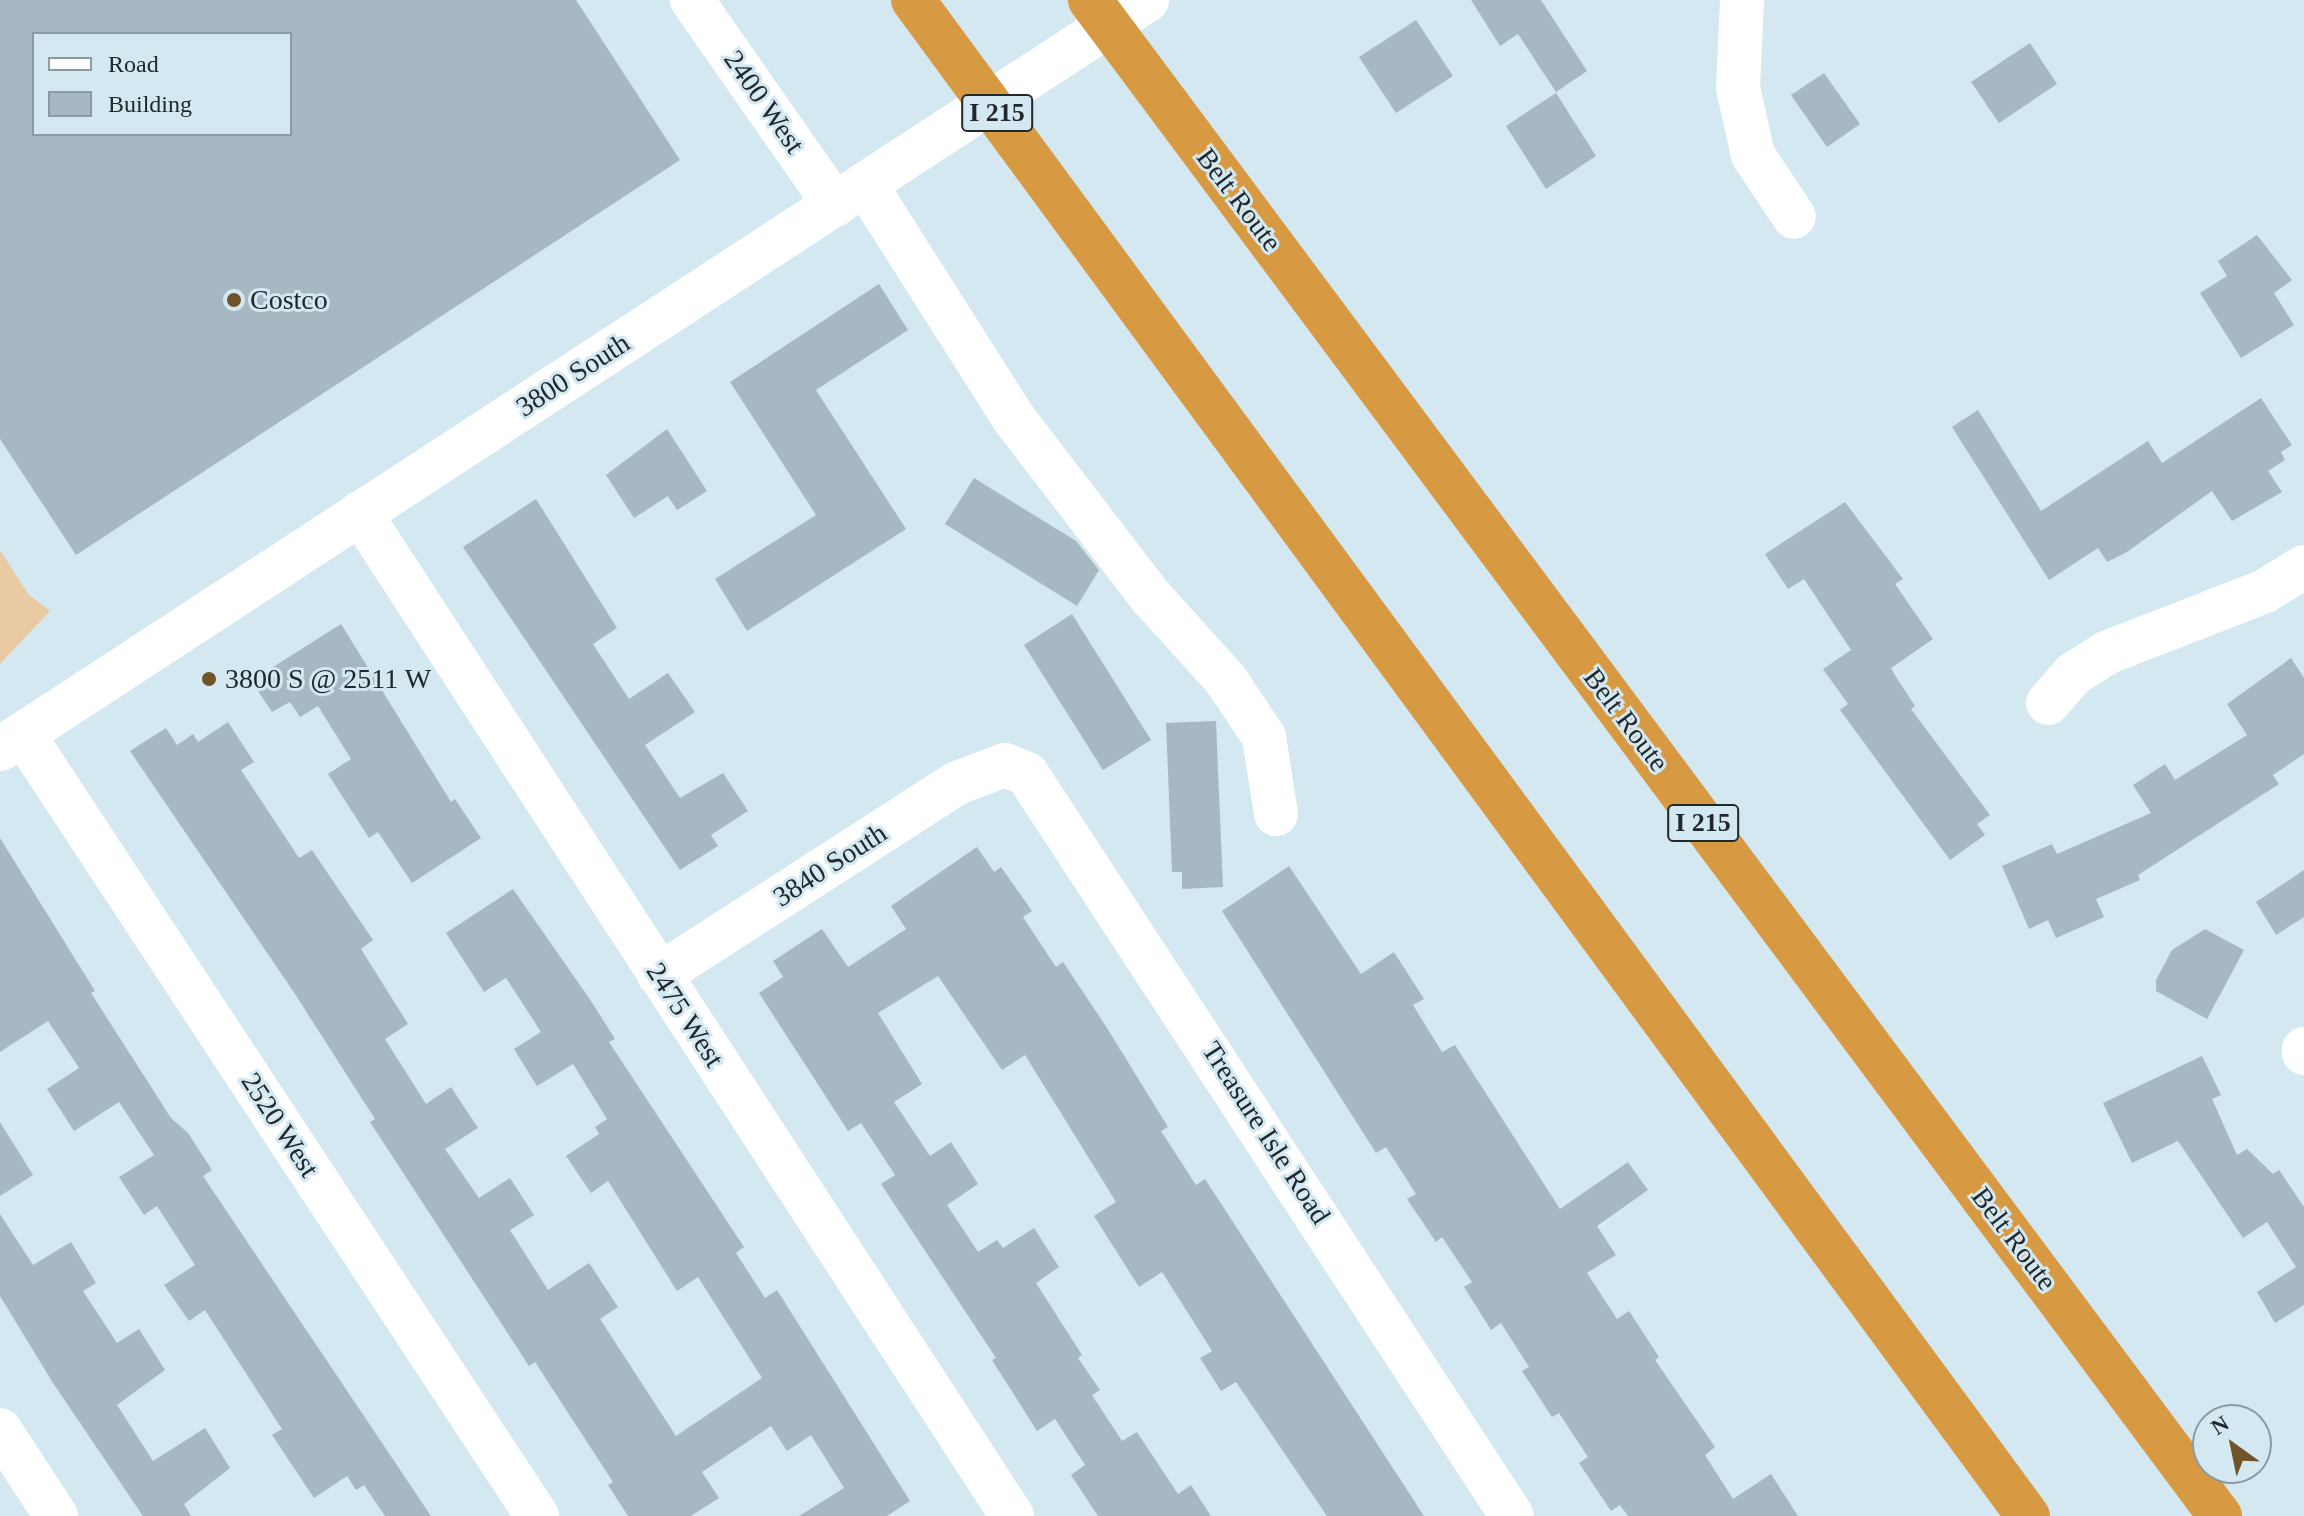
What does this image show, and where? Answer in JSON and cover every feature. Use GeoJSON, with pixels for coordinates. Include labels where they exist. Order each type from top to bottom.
{"type":"FeatureCollection","features":[{"type":"Feature","properties":{"kind":"highway","name":"Belt Route"},"geometry":{"type":"LineString","coordinates":[[1090,0],[2220,1516]]}},
{"type":"Feature","properties":{"kind":"highway","name":"I 215"},"geometry":{"type":"LineString","coordinates":[[918,7],[2028,1516]]}},
{"type":"Feature","properties":{"kind":"street","name":"2400 West"},"geometry":{"type":"LineString","coordinates":[[692,0],[850,194],[1015,420],[1151,597],[1226,680],[1264,737],[1276,814]]}},
{"type":"Feature","properties":{"kind":"street","name":"3800 South"},"geometry":{"type":"LineString","coordinates":[[12,742],[1147,0]]}},
{"type":"Feature","properties":{"kind":"street"},"geometry":{"type":"LineString","coordinates":[[1742,0],[1738,88],[1753,155],[1794,217]]}},
{"type":"Feature","properties":{"kind":"street","name":"2475 West"},"geometry":{"type":"LineString","coordinates":[[360,513],[1012,1516]]}},
{"type":"Feature","properties":{"kind":"street"},"geometry":{"type":"LineString","coordinates":[[2048,703],[2073,674],[2106,653],[2265,591],[2304,567]]}},
{"type":"Feature","properties":{"kind":"street","name":"2520 West"},"geometry":{"type":"LineString","coordinates":[[12,742],[537,1516]]}},
{"type":"Feature","properties":{"kind":"street","name":"3840 South"},"geometry":{"type":"LineString","coordinates":[[659,975],[957,783],[1005,765]]}},
{"type":"Feature","properties":{"kind":"street","name":"Treasure Isle Road"},"geometry":{"type":"LineString","coordinates":[[1005,765],[1027,774],[1043,793],[1512,1516]]}},
{"type":"Feature","properties":{"kind":"street"},"geometry":{"type":"LineString","coordinates":[[0,1430],[56,1516]]}},
{"type":"Feature","properties":{"kind":"shaded area"},"geometry":{"type":"Polygon","coordinates":[[[0,550],[28,594],[50,611],[0,664],[0,550]]]}},
{"type":"Feature","properties":{"kind":"building","name":"Costco"},"geometry":{"type":"Polygon","coordinates":[[[0,0],[576,0],[680,160],[76,555],[0,439],[0,0]]]}},
{"type":"Feature","properties":{"kind":"building"},"geometry":{"type":"Polygon","coordinates":[[[1471,0],[1541,0],[1587,71],[1556,92],[1518,34],[1500,46],[1471,0]]]}},
{"type":"Feature","properties":{"kind":"building"},"geometry":{"type":"Polygon","coordinates":[[[1416,20],[1453,76],[1396,113],[1359,57],[1416,20]]]}},
{"type":"Feature","properties":{"kind":"building"},"geometry":{"type":"Polygon","coordinates":[[[2030,43],[2057,84],[1999,123],[1971,82],[2030,43]]]}},
{"type":"Feature","properties":{"kind":"building"},"geometry":{"type":"Polygon","coordinates":[[[1824,73],[1860,124],[1827,147],[1791,95],[1824,73]]]}},
{"type":"Feature","properties":{"kind":"building"},"geometry":{"type":"Polygon","coordinates":[[[1556,93],[1596,156],[1546,189],[1506,126],[1556,93]]]}},
{"type":"Feature","properties":{"kind":"building"},"geometry":{"type":"Polygon","coordinates":[[[2257,235],[2292,280],[2274,293],[2294,325],[2241,358],[2200,293],[2227,276],[2218,261],[2257,235]]]}},
{"type":"Feature","properties":{"kind":"building"},"geometry":{"type":"Polygon","coordinates":[[[879,284],[908,330],[816,390],[906,529],[747,631],[715,579],[816,515],[730,382],[879,284]]]}},
{"type":"Feature","properties":{"kind":"building"},"geometry":{"type":"Polygon","coordinates":[[[2261,398],[2292,445],[2281,452],[2285,460],[2268,471],[2282,492],[2232,521],[2212,491],[2127,552],[2107,562],[2098,548],[2049,580],[1952,427],[1978,410],[2041,511],[2148,441],[2162,463],[2261,398]]]}},
{"type":"Feature","properties":{"kind":"building"},"geometry":{"type":"Polygon","coordinates":[[[667,429],[707,491],[677,510],[668,496],[634,518],[606,475],[667,429]]]}},
{"type":"Feature","properties":{"kind":"building"},"geometry":{"type":"Polygon","coordinates":[[[974,478],[1076,541],[1099,570],[1077,606],[945,524],[974,478]]]}},
{"type":"Feature","properties":{"kind":"building"},"geometry":{"type":"Polygon","coordinates":[[[536,499],[617,628],[593,644],[629,699],[668,673],[695,712],[645,745],[680,798],[723,773],[748,811],[711,835],[718,846],[680,870],[463,547],[536,499]]]}},
{"type":"Feature","properties":{"kind":"building"},"geometry":{"type":"Polygon","coordinates":[[[1845,502],[1903,579],[1895,584],[1933,639],[1891,668],[1915,706],[1911,709],[1990,815],[1977,824],[1985,835],[1950,860],[1840,710],[1848,704],[1823,669],[1851,650],[1804,579],[1788,589],[1765,554],[1845,502]]]}},
{"type":"Feature","properties":{"kind":"building"},"geometry":{"type":"Polygon","coordinates":[[[1072,614],[1151,740],[1103,770],[1024,645],[1072,614]]]}},
{"type":"Feature","properties":{"kind":"building"},"geometry":{"type":"Polygon","coordinates":[[[341,624],[451,802],[455,799],[481,838],[412,883],[378,832],[369,838],[328,774],[351,759],[318,706],[300,717],[290,702],[272,712],[256,688],[274,677],[270,669],[341,624]]]}},
{"type":"Feature","properties":{"kind":"building"},"geometry":{"type":"Polygon","coordinates":[[[2291,658],[2304,678],[2304,754],[2273,775],[2279,784],[2138,875],[2140,880],[2096,899],[2104,917],[2056,938],[2048,920],[2029,929],[2002,866],[2052,844],[2057,854],[2151,813],[2133,785],[2165,764],[2175,780],[2247,735],[2227,704],[2291,658]]]}},
{"type":"Feature","properties":{"kind":"building"},"geometry":{"type":"Polygon","coordinates":[[[1216,721],[1223,887],[1182,889],[1182,872],[1172,872],[1166,723],[1216,721]]]}},
{"type":"Feature","properties":{"kind":"building"},"geometry":{"type":"Polygon","coordinates":[[[228,722],[254,762],[241,770],[299,858],[312,850],[373,940],[361,949],[408,1024],[385,1039],[426,1104],[451,1087],[478,1128],[445,1149],[479,1198],[510,1178],[534,1215],[510,1230],[548,1290],[589,1263],[618,1307],[600,1319],[676,1436],[762,1378],[698,1277],[677,1291],[608,1181],[591,1193],[566,1156],[599,1134],[595,1127],[607,1119],[573,1064],[537,1086],[514,1049],[541,1032],[506,978],[484,992],[446,933],[513,889],[591,1001],[615,1039],[609,1042],[744,1247],[736,1253],[765,1298],[777,1290],[910,1501],[887,1516],[799,1516],[844,1488],[811,1435],[787,1451],[771,1426],[702,1472],[719,1498],[691,1516],[628,1516],[608,1485],[613,1482],[535,1362],[529,1366],[370,1122],[375,1119],[295,994],[130,751],[166,728],[177,745],[193,734],[198,742],[228,722]]]}},
{"type":"Feature","properties":{"kind":"building"},"geometry":{"type":"Polygon","coordinates":[[[0,838],[95,991],[91,993],[171,1118],[188,1133],[212,1170],[203,1176],[431,1516],[385,1516],[364,1485],[356,1490],[347,1476],[314,1498],[272,1435],[282,1429],[205,1310],[189,1321],[164,1285],[195,1265],[157,1206],[144,1215],[119,1177],[154,1155],[119,1102],[74,1131],[47,1089],[79,1068],[48,1021],[0,1052],[0,838]]]}},
{"type":"Feature","properties":{"kind":"building"},"geometry":{"type":"Polygon","coordinates":[[[977,847],[994,872],[1001,867],[1032,911],[1023,917],[1056,967],[1063,962],[1107,1028],[1168,1127],[1161,1131],[1196,1185],[1205,1179],[1424,1516],[1327,1516],[1236,1382],[1221,1391],[1200,1358],[1212,1351],[1162,1272],[1139,1287],[1094,1216],[1116,1202],[1025,1055],[1002,1070],[938,976],[878,1013],[922,1084],[894,1102],[930,1156],[951,1142],[978,1184],[947,1205],[978,1252],[997,1240],[1003,1248],[1034,1228],[1059,1267],[1036,1283],[1082,1355],[1078,1358],[1100,1390],[1092,1395],[1122,1441],[1137,1432],[1178,1494],[1191,1485],[1211,1516],[1098,1516],[1071,1475],[1085,1465],[1055,1419],[1037,1431],[992,1360],[996,1358],[881,1184],[895,1175],[861,1123],[848,1131],[759,993],[783,977],[773,961],[822,929],[848,967],[906,929],[891,906],[977,847]]]}},
{"type":"Feature","properties":{"kind":"building"},"geometry":{"type":"Polygon","coordinates":[[[1289,866],[1361,974],[1394,952],[1424,999],[1413,1005],[1442,1052],[1455,1045],[1560,1209],[1628,1162],[1648,1190],[1597,1226],[1616,1255],[1587,1273],[1617,1319],[1629,1311],[1659,1357],[1655,1360],[1715,1447],[1705,1455],[1733,1499],[1771,1474],[1798,1516],[1628,1516],[1620,1505],[1611,1511],[1579,1463],[1588,1457],[1559,1413],[1552,1417],[1522,1371],[1529,1367],[1501,1323],[1491,1330],[1464,1287],[1472,1282],[1442,1237],[1436,1242],[1407,1199],[1416,1194],[1386,1147],[1376,1153],[1222,911],[1289,866]]]}},
{"type":"Feature","properties":{"kind":"building"},"geometry":{"type":"Polygon","coordinates":[[[2304,870],[2304,917],[2276,935],[2256,902],[2304,870]]]}},
{"type":"Feature","properties":{"kind":"building"},"geometry":{"type":"Polygon","coordinates":[[[2205,929],[2244,950],[2207,1019],[2156,991],[2156,980],[2172,950],[2205,929]]]}},
{"type":"Feature","properties":{"kind":"building"},"geometry":{"type":"Polygon","coordinates":[[[2202,1056],[2221,1095],[2212,1099],[2237,1155],[2247,1149],[2273,1174],[2279,1170],[2304,1207],[2304,1305],[2275,1323],[2257,1292],[2296,1267],[2267,1222],[2243,1238],[2178,1141],[2132,1163],[2103,1103],[2202,1056]]]}},
{"type":"Feature","properties":{"kind":"building"},"geometry":{"type":"Polygon","coordinates":[[[0,1122],[33,1175],[0,1196],[0,1122]]]}},
{"type":"Feature","properties":{"kind":"building"},"geometry":{"type":"Polygon","coordinates":[[[0,1214],[33,1265],[71,1242],[96,1283],[83,1291],[117,1343],[139,1329],[165,1370],[117,1405],[153,1461],[205,1428],[230,1468],[184,1504],[191,1516],[143,1516],[53,1383],[0,1296],[0,1214]]]}},
{"type":"Feature","properties":{"kind":"place","name":"Costco"},"geometry":{"type":"Point","coordinates":[234,300]}},
{"type":"Feature","properties":{"kind":"place","name":"3800 S @ 2511 W"},"geometry":{"type":"Point","coordinates":[209,679]}}]}
